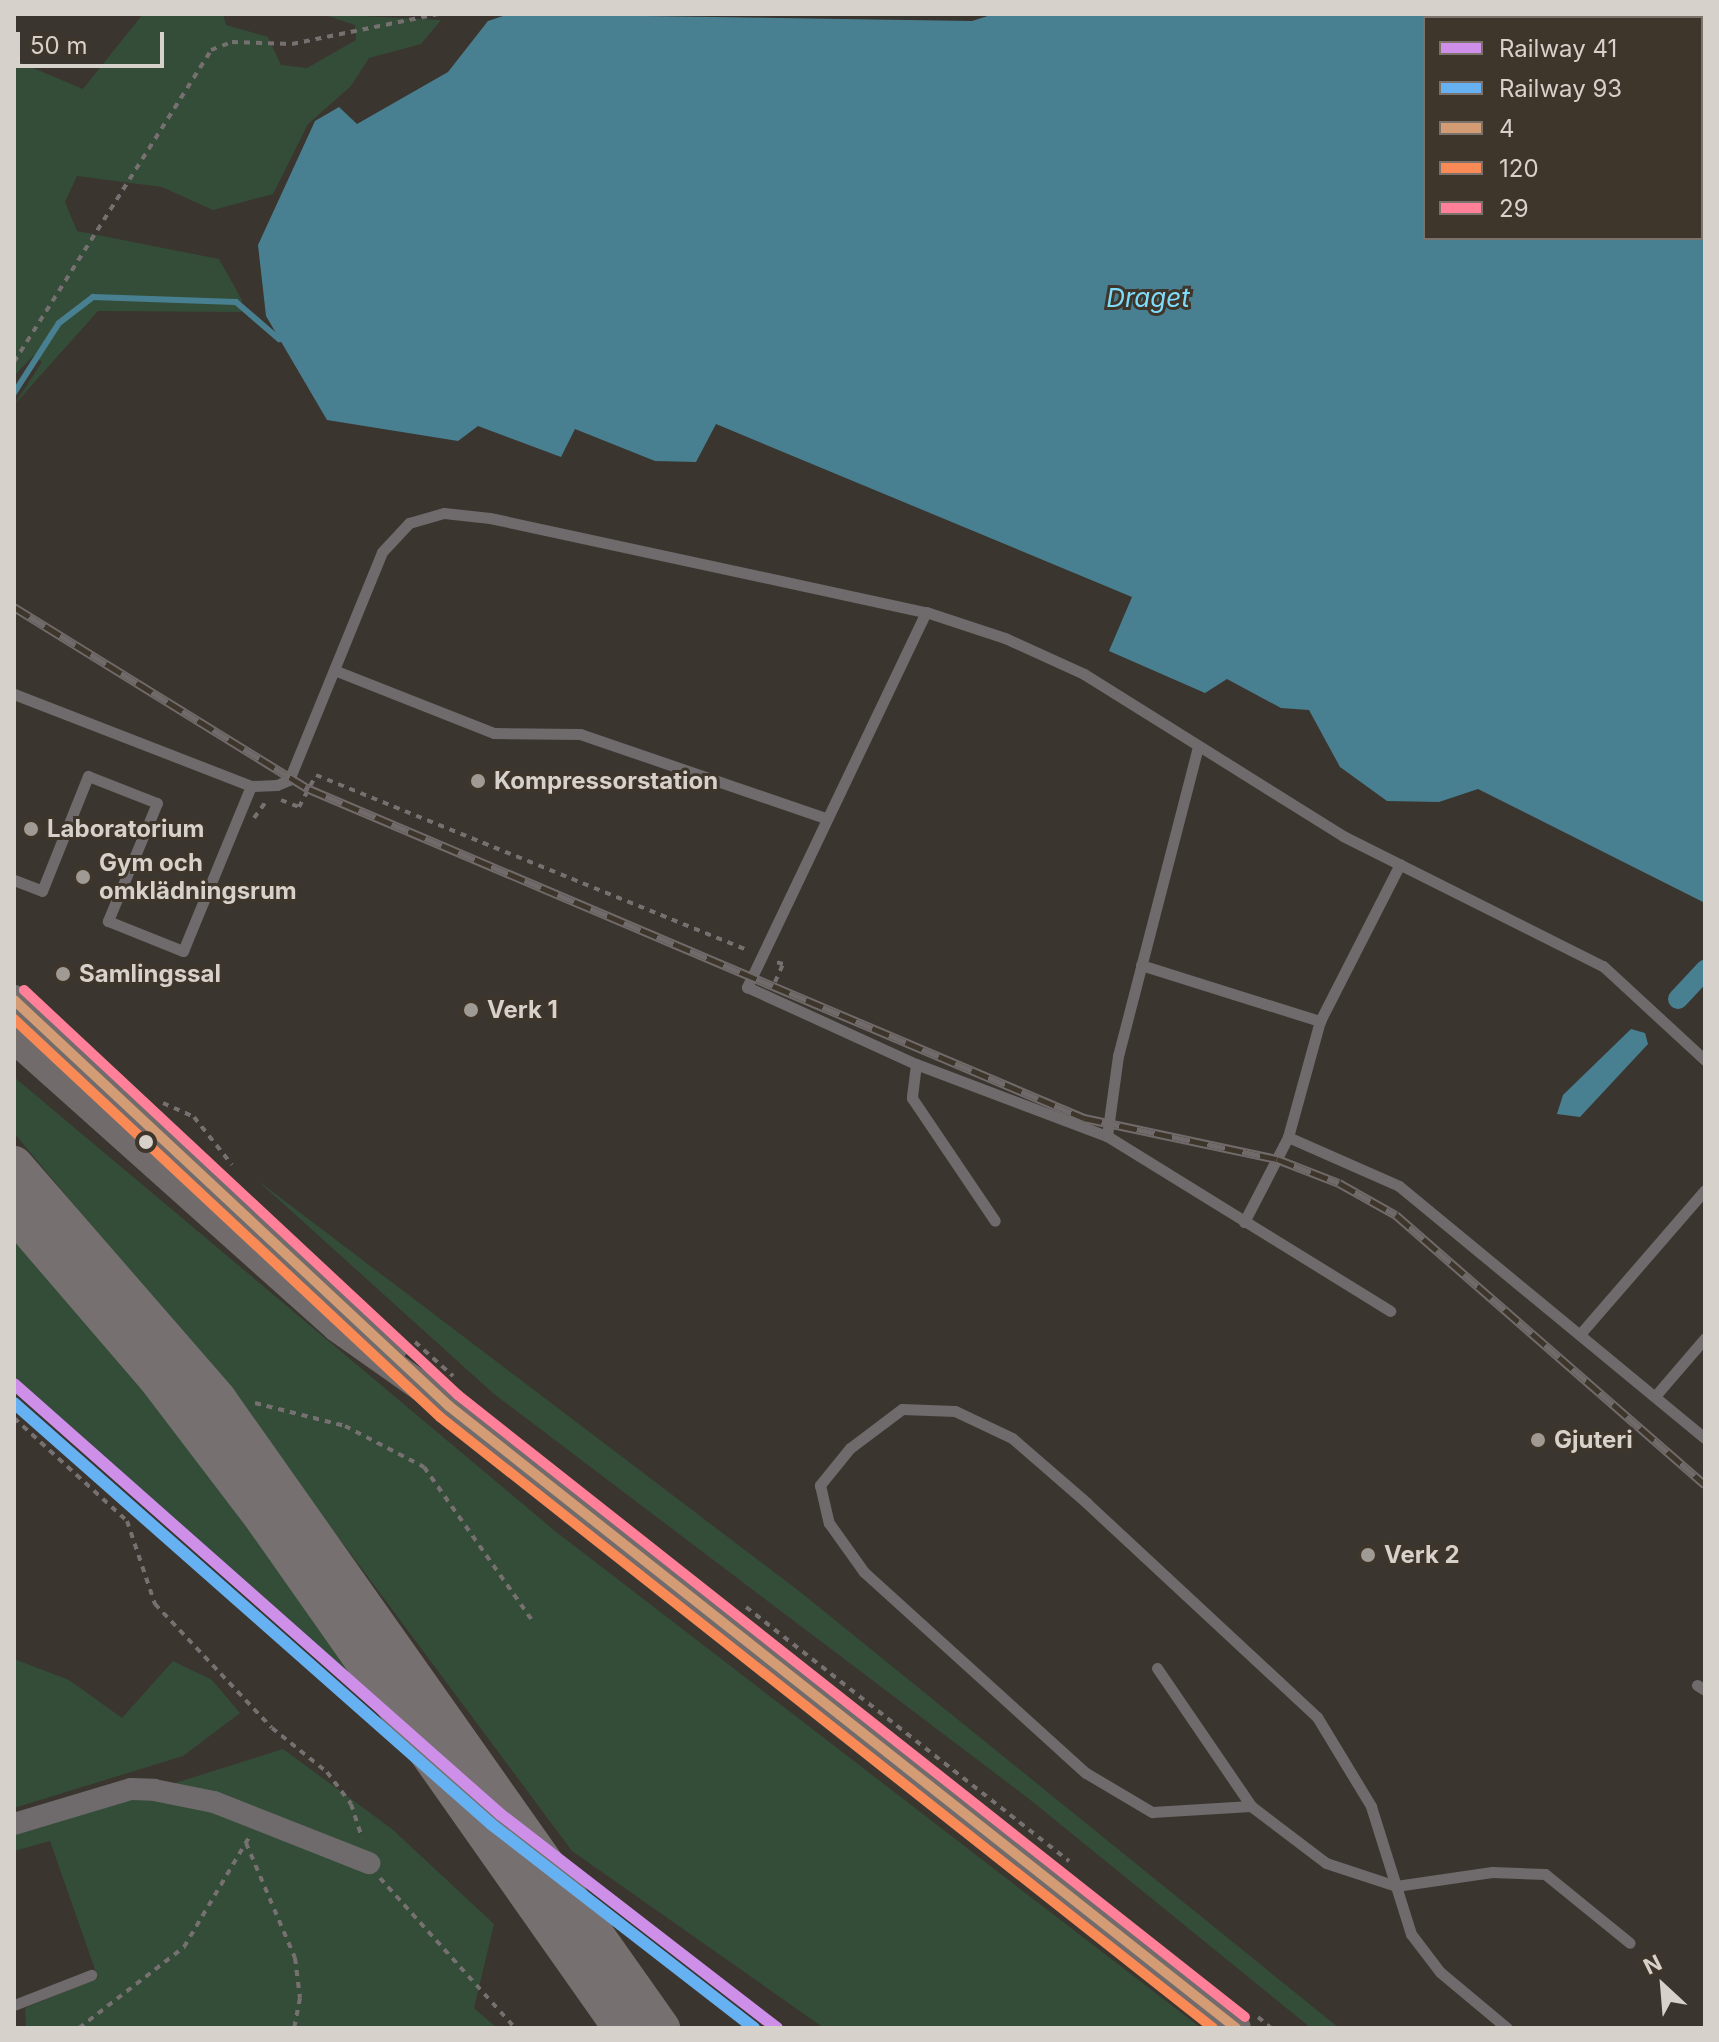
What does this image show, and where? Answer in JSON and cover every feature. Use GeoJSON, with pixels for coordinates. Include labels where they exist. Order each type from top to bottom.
{"type":"FeatureCollection","features":[{"type":"Feature","properties":{"kind":"highway"},"geometry":{"type":"LineString","coordinates":[[14,1165],[218,1400],[661,2028]]}},
{"type":"Feature","properties":{"kind":"highway"},"geometry":{"type":"LineString","coordinates":[[14,1212],[156,1377],[264,1519],[622,2028]]}},
{"type":"Feature","properties":{"kind":"main road"},"geometry":{"type":"LineString","coordinates":[[14,1000],[456,1395],[1243,2019]]}},
{"type":"Feature","properties":{"kind":"main road"},"geometry":{"type":"LineString","coordinates":[[14,1038],[234,1240],[337,1327],[456,1395]]}},
{"type":"Feature","properties":{"kind":"street"},"geometry":{"type":"LineString","coordinates":[[14,1824],[131,1789],[214,1802],[369,1863]]}},
{"type":"Feature","properties":{"kind":"lane"},"geometry":{"type":"LineString","coordinates":[[14,694],[251,786],[289,780],[382,552],[409,523],[444,513],[926,612],[1084,674],[1198,747],[1400,864],[1603,966],[1705,1060]]}},
{"type":"Feature","properties":{"kind":"lane"},"geometry":{"type":"LineString","coordinates":[[926,612],[747,987],[916,1064],[1107,1136],[1390,1311]]}},
{"type":"Feature","properties":{"kind":"lane"},"geometry":{"type":"LineString","coordinates":[[334,670],[494,733],[580,734],[826,818]]}},
{"type":"Feature","properties":{"kind":"lane"},"geometry":{"type":"LineString","coordinates":[[1107,1136],[1141,965],[1198,747]]}},
{"type":"Feature","properties":{"kind":"lane"},"geometry":{"type":"LineString","coordinates":[[14,880],[42,891],[88,776],[157,803],[108,921],[183,951],[251,786]]}},
{"type":"Feature","properties":{"kind":"lane"},"geometry":{"type":"LineString","coordinates":[[1244,1222],[1288,1137],[1320,1021],[1400,864]]}},
{"type":"Feature","properties":{"kind":"lane"},"geometry":{"type":"LineString","coordinates":[[1141,965],[1320,1021]]}},
{"type":"Feature","properties":{"kind":"lane"},"geometry":{"type":"LineString","coordinates":[[916,1064],[912,1098],[995,1221]]}},
{"type":"Feature","properties":{"kind":"lane"},"geometry":{"type":"LineString","coordinates":[[1288,1137],[1399,1186],[1705,1438]]}},
{"type":"Feature","properties":{"kind":"lane"},"geometry":{"type":"LineString","coordinates":[[1581,1333],[1705,1190]]}},
{"type":"Feature","properties":{"kind":"lane"},"geometry":{"type":"LineString","coordinates":[[1656,1395],[1705,1338]]}},
{"type":"Feature","properties":{"kind":"lane"},"geometry":{"type":"LineString","coordinates":[[1251,1806],[1152,1812],[1086,1773],[864,1572],[829,1523],[820,1485],[850,1448],[902,1409],[955,1411],[1012,1438],[1317,1717],[1371,1806],[1411,1934],[1440,1972],[1507,2028]]}},
{"type":"Feature","properties":{"kind":"lane"},"geometry":{"type":"LineString","coordinates":[[1157,1668],[1251,1806],[1326,1863],[1396,1886],[1492,1872],[1545,1874],[1630,1943]]}},
{"type":"Feature","properties":{"kind":"lane"},"geometry":{"type":"LineString","coordinates":[[14,2005],[91,1975]]}},
{"type":"Feature","properties":{"kind":"path"},"geometry":{"type":"LineString","coordinates":[[14,362],[211,50],[232,42],[292,44],[438,14]]}},
{"type":"Feature","properties":{"kind":"path"},"geometry":{"type":"LineString","coordinates":[[240,812],[259,820],[269,796],[299,807],[316,775],[783,964],[768,996]]}},
{"type":"Feature","properties":{"kind":"path"},"geometry":{"type":"LineString","coordinates":[[156,1101],[194,1117],[236,1174]]}},
{"type":"Feature","properties":{"kind":"path"},"geometry":{"type":"LineString","coordinates":[[405,1333],[456,1395]]}},
{"type":"Feature","properties":{"kind":"path"},"geometry":{"type":"LineString","coordinates":[[245,1401],[345,1426],[424,1467],[532,1620]]}},
{"type":"Feature","properties":{"kind":"path"},"geometry":{"type":"LineString","coordinates":[[14,1418],[127,1521],[155,1604],[351,1804],[369,1863],[515,2028]]}},
{"type":"Feature","properties":{"kind":"path"},"geometry":{"type":"LineString","coordinates":[[740,1602],[1074,1866]]}},
{"type":"Feature","properties":{"kind":"path"},"geometry":{"type":"LineString","coordinates":[[79,2028],[184,1947],[260,1819]]}},
{"type":"Feature","properties":{"kind":"path"},"geometry":{"type":"LineString","coordinates":[[246,1843],[295,1958],[300,1998],[294,2028]]}},
{"type":"Feature","properties":{"kind":"path"},"geometry":{"type":"LineString","coordinates":[[1243,2019],[1271,2028]]}},
{"type":"Feature","properties":{"kind":"green space"},"geometry":{"type":"Polygon","coordinates":[[[143,14],[223,14],[226,25],[268,37],[281,65],[307,68],[356,40],[355,25],[322,14],[441,20],[421,44],[369,58],[351,86],[308,124],[273,194],[213,210],[162,187],[77,176],[65,202],[77,231],[219,259],[242,300],[241,312],[98,311],[14,405],[42,362],[34,355],[14,376],[14,60],[83,89],[143,14]]]}},
{"type":"Feature","properties":{"kind":"green space"},"geometry":{"type":"Polygon","coordinates":[[[14,1077],[555,1531],[1201,2028],[824,2028],[572,1851],[231,1393],[14,1133],[14,1077]]]}},
{"type":"Feature","properties":{"kind":"green space"},"geometry":{"type":"Polygon","coordinates":[[[257,1180],[799,1591],[1339,2028],[1311,2028],[1028,1798],[494,1394],[257,1180]]]}},
{"type":"Feature","properties":{"kind":"green space"},"geometry":{"type":"Polygon","coordinates":[[[14,1226],[152,1390],[386,1717],[14,1376],[14,1226]]]}},
{"type":"Feature","properties":{"kind":"green space"},"geometry":{"type":"Polygon","coordinates":[[[14,1659],[69,1680],[122,1718],[173,1661],[212,1680],[240,1713],[183,1756],[14,1808],[14,1659]]]}},
{"type":"Feature","properties":{"kind":"green space"},"geometry":{"type":"Polygon","coordinates":[[[283,1749],[392,1829],[494,1924],[474,2008],[497,2028],[26,2028],[25,2008],[98,1978],[50,1841],[14,1851],[14,1834],[283,1749]]]}},
{"type":"Feature","properties":{"kind":"water","name":"Draget"},"geometry":{"type":"Polygon","coordinates":[[[509,14],[972,21],[994,14],[1705,14],[1705,903],[1478,789],[1439,802],[1387,801],[1340,767],[1309,710],[1281,708],[1227,679],[1205,693],[1109,651],[1132,597],[716,424],[696,462],[655,461],[575,429],[561,457],[478,426],[458,441],[327,420],[266,316],[258,245],[315,121],[339,107],[357,124],[448,72],[488,21],[509,14]]]}},
{"type":"Feature","properties":{"kind":"water"},"geometry":{"type":"Polygon","coordinates":[[[1631,1029],[1645,1033],[1648,1044],[1580,1117],[1557,1114],[1563,1095],[1631,1029]]]}},
{"type":"Feature","properties":{"kind":"waterway"},"geometry":{"type":"LineString","coordinates":[[14,393],[59,323],[93,297],[236,302],[279,339]]}},
{"type":"Feature","properties":{"kind":"waterway"},"geometry":{"type":"LineString","coordinates":[[1678,999],[1705,970]]}},
{"type":"Feature","properties":{"kind":"railway"},"geometry":{"type":"LineString","coordinates":[[14,607],[309,789],[1084,1118],[1277,1159],[1339,1183],[1396,1215],[1705,1485]]}},
{"type":"Feature","properties":{"kind":"rail line","name":"41"},"geometry":{"type":"LineString","coordinates":[[14,1384],[500,1814],[777,2028]]}},
{"type":"Feature","properties":{"kind":"rail line","name":"93"},"geometry":{"type":"LineString","coordinates":[[14,1403],[491,1824],[754,2028]]}},
{"type":"Feature","properties":{"kind":"transit line","name":"29"},"geometry":{"type":"LineString","coordinates":[[24,990],[458,1395],[1245,2017]]}},
{"type":"Feature","properties":{"kind":"transit line","name":"4"},"geometry":{"type":"LineString","coordinates":[[14,1000],[449,1406],[1236,2028]]}},
{"type":"Feature","properties":{"kind":"transit line","name":"120"},"geometry":{"type":"LineString","coordinates":[[14,1019],[440,1417],[1213,2028]]}},
{"type":"Feature","properties":{"kind":"place","name":"Kompressorstation"},"geometry":{"type":"Point","coordinates":[478,781]}},
{"type":"Feature","properties":{"kind":"place","name":"Laboratorium"},"geometry":{"type":"Point","coordinates":[31,829]}},
{"type":"Feature","properties":{"kind":"place","name":"Gym och omklädningsrum"},"geometry":{"type":"Point","coordinates":[83,877]}},
{"type":"Feature","properties":{"kind":"place","name":"Samlingssal"},"geometry":{"type":"Point","coordinates":[63,974]}},
{"type":"Feature","properties":{"kind":"place","name":"Verk 1"},"geometry":{"type":"Point","coordinates":[471,1010]}},
{"type":"Feature","properties":{"kind":"place","name":"Gjuteri"},"geometry":{"type":"Point","coordinates":[1538,1440]}},
{"type":"Feature","properties":{"kind":"place","name":"Verk 2"},"geometry":{"type":"Point","coordinates":[1368,1555]}}]}
